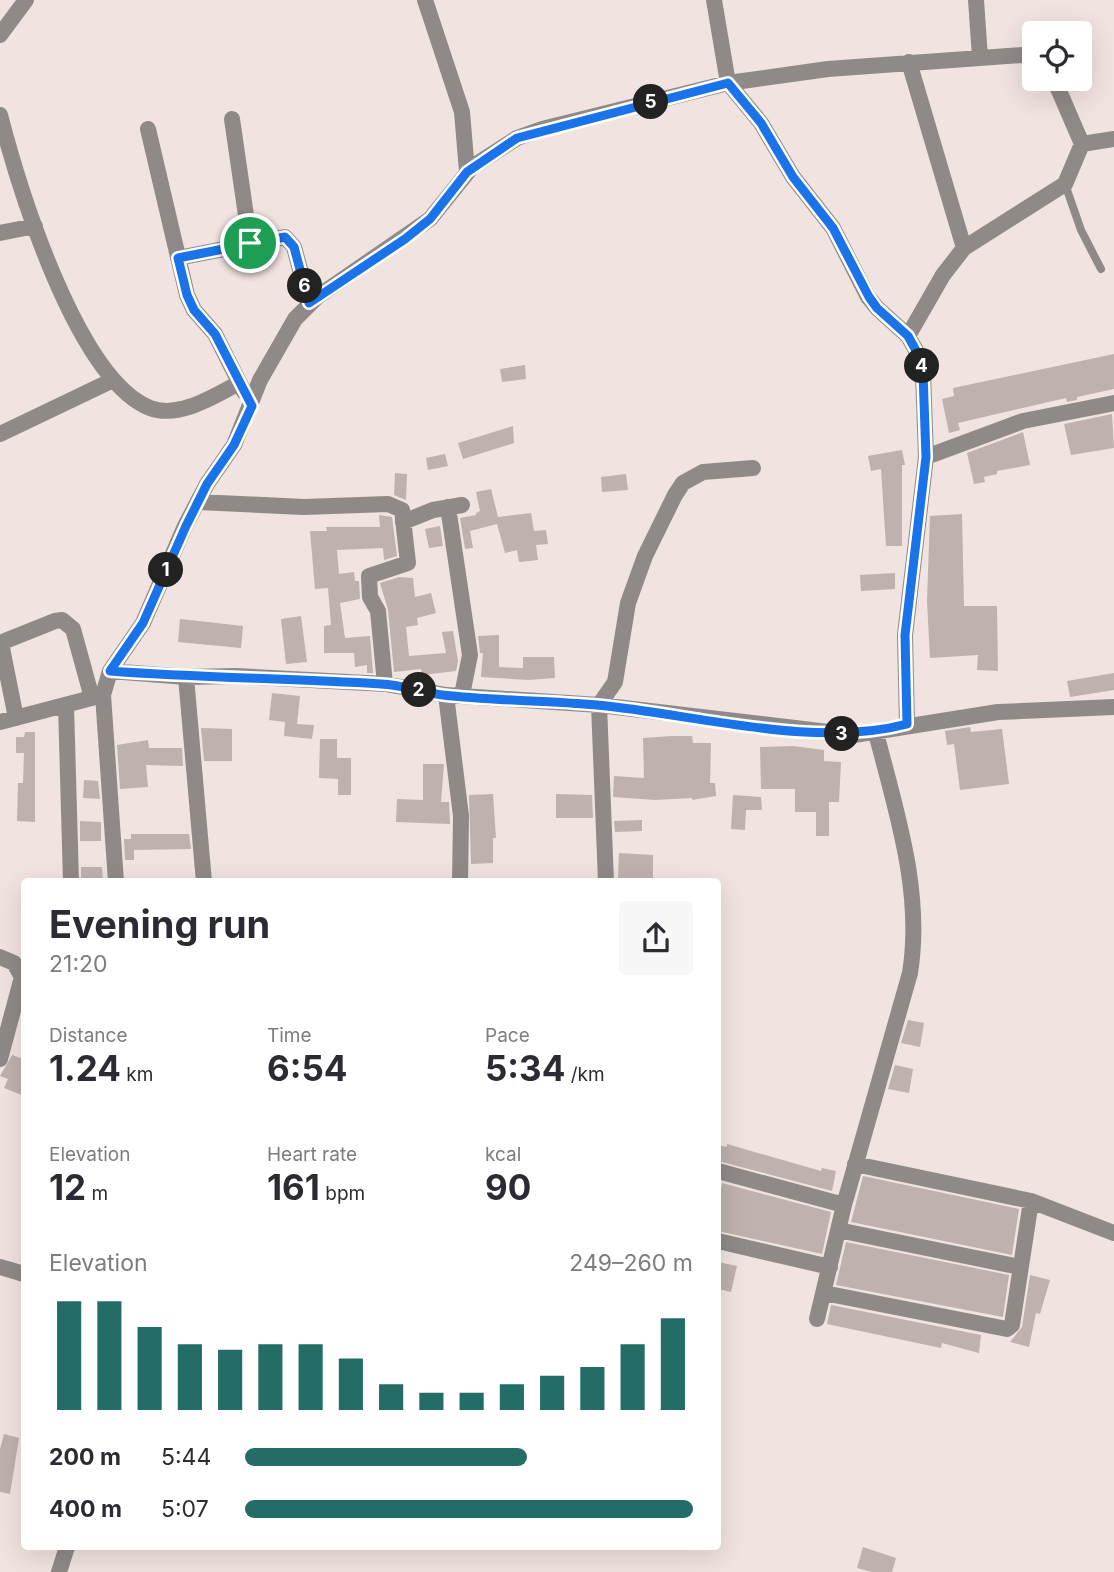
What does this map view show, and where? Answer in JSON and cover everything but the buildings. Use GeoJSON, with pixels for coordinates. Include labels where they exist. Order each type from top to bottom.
{"type":"FeatureCollection","features":[{"type":"Feature","properties":{"kind":"street"},"geometry":{"type":"LineString","coordinates":[[0,35],[26,0]]}},
{"type":"Feature","properties":{"kind":"street"},"geometry":{"type":"LineString","coordinates":[[425,0],[463,112],[467,172]]}},
{"type":"Feature","properties":{"kind":"street"},"geometry":{"type":"LineString","coordinates":[[714,0],[728,83],[761,123],[793,177],[833,228],[873,303],[908,336],[923,373],[926,457],[905,635],[907,724]]}},
{"type":"Feature","properties":{"kind":"street"},"geometry":{"type":"LineString","coordinates":[[976,0],[980,58]]}},
{"type":"Feature","properties":{"kind":"street"},"geometry":{"type":"LineString","coordinates":[[116,878],[98,696],[73,629],[62,620],[54,621],[5,641],[2,648],[8,720],[98,696],[110,671],[143,623],[199,502],[234,445],[252,406],[260,380],[295,319],[309,303],[430,219],[467,172],[517,138],[542,129],[728,83],[909,62],[1022,55]]}},
{"type":"Feature","properties":{"kind":"street"},"geometry":{"type":"LineString","coordinates":[[909,62],[964,247]]}},
{"type":"Feature","properties":{"kind":"street"},"geometry":{"type":"LineString","coordinates":[[908,336],[943,275],[964,247],[1065,184],[1082,144],[1059,91]]}},
{"type":"Feature","properties":{"kind":"street"},"geometry":{"type":"LineString","coordinates":[[0,115],[35,226],[82,338],[113,380],[132,398],[151,408],[171,411],[196,404],[239,383]]}},
{"type":"Feature","properties":{"kind":"street"},"geometry":{"type":"LineString","coordinates":[[232,119],[250,243]]}},
{"type":"Feature","properties":{"kind":"street"},"geometry":{"type":"LineString","coordinates":[[148,129],[187,295],[194,310],[215,334],[252,406]]}},
{"type":"Feature","properties":{"kind":"street"},"geometry":{"type":"LineString","coordinates":[[1082,144],[1114,139]]}},
{"type":"Feature","properties":{"kind":"street"},"geometry":{"type":"LineString","coordinates":[[0,233],[35,226]]}},
{"type":"Feature","properties":{"kind":"street"},"geometry":{"type":"LineString","coordinates":[[178,258],[277,238],[290,240],[309,303]]}},
{"type":"Feature","properties":{"kind":"street"},"geometry":{"type":"LineString","coordinates":[[0,434],[113,380]]}},
{"type":"Feature","properties":{"kind":"street"},"geometry":{"type":"LineString","coordinates":[[926,457],[1023,421],[1114,403]]}},
{"type":"Feature","properties":{"kind":"street"},"geometry":{"type":"LineString","coordinates":[[606,878],[599,705],[615,681],[628,603],[645,556],[683,483],[703,472],[753,468]]}},
{"type":"Feature","properties":{"kind":"street"},"geometry":{"type":"LineString","coordinates":[[199,502],[304,507],[388,504],[402,510],[408,564],[369,576],[370,597],[378,611],[385,684]]}},
{"type":"Feature","properties":{"kind":"street"},"geometry":{"type":"LineString","coordinates":[[403,522],[455,506],[470,655],[454,695],[461,816],[460,878]]}},
{"type":"Feature","properties":{"kind":"street"},"geometry":{"type":"LineString","coordinates":[[110,671],[186,677],[236,676],[385,684],[454,695],[599,705],[828,734],[876,733],[907,724],[998,712],[1114,708]]}},
{"type":"Feature","properties":{"kind":"street"},"geometry":{"type":"LineString","coordinates":[[186,677],[204,878]]}},
{"type":"Feature","properties":{"kind":"street"},"geometry":{"type":"LineString","coordinates":[[66,705],[71,878]]}},
{"type":"Feature","properties":{"kind":"street"},"geometry":{"type":"LineString","coordinates":[[817,1319],[855,1164],[910,973],[914,946],[908,861],[876,733]]}},
{"type":"Feature","properties":{"kind":"street"},"geometry":{"type":"LineString","coordinates":[[0,957],[14,963],[21,975]]}},
{"type":"Feature","properties":{"kind":"street"},"geometry":{"type":"LineString","coordinates":[[0,1059],[21,981]]}},
{"type":"Feature","properties":{"kind":"street"},"geometry":{"type":"LineString","coordinates":[[855,1164],[1031,1201],[1114,1233]]}},
{"type":"Feature","properties":{"kind":"street"},"geometry":{"type":"LineString","coordinates":[[721,1172],[844,1205]]}},
{"type":"Feature","properties":{"kind":"street"},"geometry":{"type":"LineString","coordinates":[[824,1293],[1007,1329],[1012,1325],[1031,1201]]}},
{"type":"Feature","properties":{"kind":"street"},"geometry":{"type":"LineString","coordinates":[[838,1230],[1020,1267]]}},
{"type":"Feature","properties":{"kind":"street"},"geometry":{"type":"LineString","coordinates":[[721,1242],[830,1267]]}},
{"type":"Feature","properties":{"kind":"street"},"geometry":{"type":"LineString","coordinates":[[0,1267],[21,1273]]}},
{"type":"Feature","properties":{"kind":"street"},"geometry":{"type":"LineString","coordinates":[[59,1572],[66,1550]]}},
{"type":"Feature","properties":{"kind":"lane"},"geometry":{"type":"LineString","coordinates":[[1065,184],[1081,230],[1101,269]]}},
{"type":"Feature","properties":{"kind":"route"},"geometry":{"type":"LineString","coordinates":[[728,83],[761,123],[793,177],[833,228],[869,297],[877,308],[908,336],[919,356],[923,373],[926,457],[905,635],[907,724],[876,733],[828,734],[599,705],[446,695],[385,684],[236,676],[186,677],[110,671],[143,623],[207,484],[234,445],[252,406],[215,334],[194,310],[187,295],[178,258],[250,243],[285,237],[290,240],[309,303],[405,239],[430,219],[450,196],[462,176],[517,138],[542,129],[728,83]]}}]}
